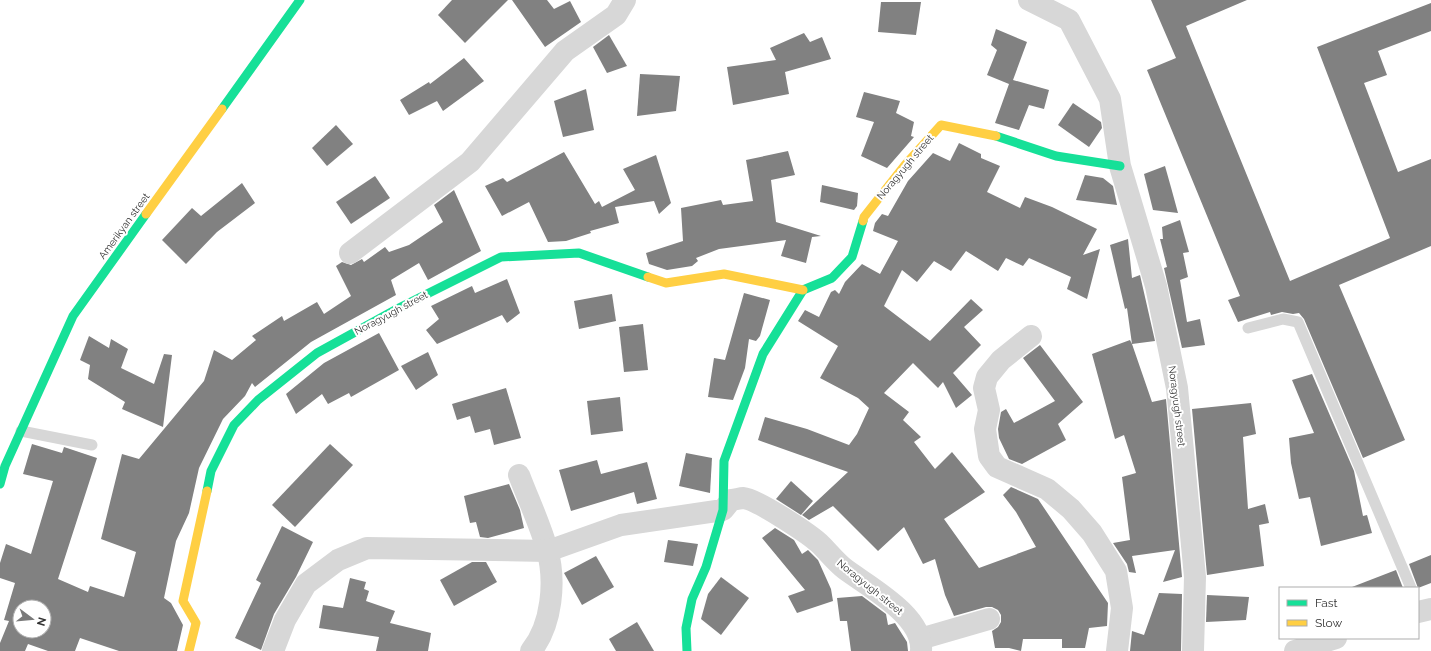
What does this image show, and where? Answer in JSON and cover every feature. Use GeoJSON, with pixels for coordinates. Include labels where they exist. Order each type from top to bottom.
{"type":"FeatureCollection","features":[{"type":"Feature","properties":{"kind":"street","name":"Amerikyan street"},"geometry":{"type":"LineString","coordinates":[[0,484],[5,466],[73,316],[300,0]]}},
{"type":"Feature","properties":{"kind":"street"},"geometry":{"type":"LineString","coordinates":[[350,253],[470,162],[565,51],[616,15],[625,0]]}},
{"type":"Feature","properties":{"kind":"street","name":"Noragyugh street"},"geometry":{"type":"LineString","coordinates":[[1029,0],[1069,20],[1110,99],[1120,166],[1156,286],[1177,388],[1196,577],[1193,651]]}},
{"type":"Feature","properties":{"kind":"street","name":"Noragyugh street"},"geometry":{"type":"LineString","coordinates":[[189,651],[196,623],[183,601],[211,471],[234,425],[258,400],[317,354],[397,309],[501,257],[579,253],[666,283],[724,274],[803,290],[832,278],[852,257],[864,217],[905,165],[941,125],[997,136],[1056,156],[1120,166]]}},
{"type":"Feature","properties":{"kind":"street"},"geometry":{"type":"LineString","coordinates":[[687,651],[686,628],[692,599],[706,567],[723,510],[724,461],[763,354],[803,290]]}},
{"type":"Feature","properties":{"kind":"street"},"geometry":{"type":"LineString","coordinates":[[1030,336],[1001,360],[987,376],[984,388],[989,410],[985,429],[989,456],[997,467],[1046,489],[1071,509],[1092,533],[1116,571],[1122,608],[1117,651]]}},
{"type":"Feature","properties":{"kind":"street"},"geometry":{"type":"LineString","coordinates":[[519,475],[548,551],[551,590],[548,618],[537,643],[531,651]]}},
{"type":"Feature","properties":{"kind":"street","name":"Noragyugh street"},"geometry":{"type":"LineString","coordinates":[[274,651],[285,620],[306,584],[338,560],[366,548],[548,551],[621,525],[723,510],[731,500],[743,498],[761,504],[820,544],[844,568],[879,593],[904,614],[913,626],[920,645]]}},
{"type":"Feature","properties":{"kind":"street"},"geometry":{"type":"LineString","coordinates":[[920,645],[989,619]]}},
{"type":"Feature","properties":{"kind":"street"},"geometry":{"type":"LineString","coordinates":[[1295,651],[1333,639]]}},
{"type":"Feature","properties":{"kind":"lane"},"geometry":{"type":"LineString","coordinates":[[1248,328],[1283,319],[1298,322],[1411,587]]}},
{"type":"Feature","properties":{"kind":"lane"},"geometry":{"type":"LineString","coordinates":[[21,431],[92,445]]}},
{"type":"Feature","properties":{"kind":"building"},"geometry":{"type":"Polygon","coordinates":[[[452,0],[508,0],[465,43],[438,15],[452,0]]]}},
{"type":"Feature","properties":{"kind":"building"},"geometry":{"type":"Polygon","coordinates":[[[512,0],[547,0],[554,9],[570,1],[581,22],[545,47],[512,0]]]}},
{"type":"Feature","properties":{"kind":"building"},"geometry":{"type":"Polygon","coordinates":[[[1151,0],[1247,0],[1186,26],[1290,281],[1390,238],[1317,47],[1431,3],[1431,31],[1378,51],[1387,75],[1364,83],[1398,172],[1431,159],[1431,246],[1339,285],[1405,440],[1363,458],[1304,319],[1299,313],[1293,314],[1282,312],[1271,315],[1270,312],[1238,322],[1228,300],[1240,296],[1147,70],[1176,58],[1151,0]]]}},
{"type":"Feature","properties":{"kind":"building"},"geometry":{"type":"Polygon","coordinates":[[[881,2],[921,2],[916,35],[878,32],[881,2]]]}},
{"type":"Feature","properties":{"kind":"building"},"geometry":{"type":"Polygon","coordinates":[[[996,29],[1027,42],[1013,80],[1049,90],[1044,109],[1029,105],[1019,130],[995,123],[1009,84],[987,75],[997,50],[991,45],[996,29]]]}},
{"type":"Feature","properties":{"kind":"building"},"geometry":{"type":"Polygon","coordinates":[[[804,33],[810,42],[822,37],[831,59],[785,72],[789,94],[733,105],[727,67],[776,60],[770,48],[804,33]]]}},
{"type":"Feature","properties":{"kind":"building"},"geometry":{"type":"Polygon","coordinates":[[[609,35],[627,66],[607,73],[593,47],[609,35]]]}},
{"type":"Feature","properties":{"kind":"building"},"geometry":{"type":"Polygon","coordinates":[[[464,58],[484,81],[443,111],[437,101],[409,115],[400,100],[429,82],[430,84],[464,58]]]}},
{"type":"Feature","properties":{"kind":"building"},"geometry":{"type":"Polygon","coordinates":[[[640,74],[680,76],[676,111],[637,116],[640,74]]]}},
{"type":"Feature","properties":{"kind":"building"},"geometry":{"type":"Polygon","coordinates":[[[586,89],[594,130],[563,137],[554,101],[586,89]]]}},
{"type":"Feature","properties":{"kind":"building"},"geometry":{"type":"Polygon","coordinates":[[[864,92],[900,101],[896,113],[914,122],[911,136],[914,137],[887,168],[861,156],[874,122],[856,117],[864,92]]]}},
{"type":"Feature","properties":{"kind":"building"},"geometry":{"type":"Polygon","coordinates":[[[1073,103],[1101,122],[1102,128],[1089,147],[1058,125],[1073,103]]]}},
{"type":"Feature","properties":{"kind":"building"},"geometry":{"type":"Polygon","coordinates":[[[336,125],[353,144],[327,166],[312,148],[336,125]]]}},
{"type":"Feature","properties":{"kind":"building"},"geometry":{"type":"Polygon","coordinates":[[[959,143],[981,154],[981,158],[1000,166],[987,192],[1020,208],[1025,197],[1052,207],[1097,229],[1083,255],[1100,249],[1087,299],[1067,289],[1071,277],[1029,258],[1023,266],[1006,258],[998,271],[966,251],[951,271],[934,261],[917,282],[902,270],[884,306],[930,341],[971,299],[983,310],[964,327],[981,345],[953,373],[972,395],[956,408],[943,382],[938,388],[913,363],[884,393],[909,412],[903,420],[921,437],[914,442],[935,469],[952,452],[985,492],[944,519],[979,568],[1036,547],[1016,512],[1003,495],[1011,487],[1038,499],[1108,603],[1107,626],[1089,628],[1085,648],[1062,648],[1062,639],[1023,639],[1021,651],[1009,648],[995,648],[992,631],[998,627],[1001,622],[1001,615],[998,610],[992,607],[986,607],[954,616],[945,595],[935,559],[923,564],[904,527],[878,551],[833,506],[809,520],[802,515],[848,472],[758,440],[765,417],[807,429],[849,445],[857,434],[869,408],[858,398],[820,378],[838,346],[798,321],[805,310],[819,317],[831,292],[835,290],[839,294],[845,282],[862,264],[880,274],[898,241],[873,231],[875,223],[882,214],[888,216],[908,181],[933,153],[950,161],[959,143]]]}},
{"type":"Feature","properties":{"kind":"building"},"geometry":{"type":"Polygon","coordinates":[[[788,151],[795,175],[771,180],[776,222],[821,236],[812,237],[806,263],[781,256],[786,240],[719,249],[696,258],[698,261],[692,266],[667,270],[649,264],[646,253],[683,241],[681,208],[721,200],[723,205],[753,201],[746,160],[788,151]]]}},
{"type":"Feature","properties":{"kind":"building"},"geometry":{"type":"Polygon","coordinates":[[[564,152],[595,204],[599,201],[602,207],[635,190],[623,169],[656,155],[671,203],[659,214],[654,201],[615,207],[619,223],[590,231],[591,233],[566,241],[548,242],[529,202],[502,216],[485,186],[503,178],[507,182],[564,152]]]}},
{"type":"Feature","properties":{"kind":"building"},"geometry":{"type":"Polygon","coordinates":[[[1165,166],[1178,213],[1153,210],[1144,174],[1165,166]]]}},
{"type":"Feature","properties":{"kind":"building"},"geometry":{"type":"Polygon","coordinates":[[[1085,175],[1103,178],[1113,186],[1117,205],[1076,200],[1085,175]]]}},
{"type":"Feature","properties":{"kind":"building"},"geometry":{"type":"Polygon","coordinates":[[[375,176],[390,198],[351,224],[336,202],[375,176]]]}},
{"type":"Feature","properties":{"kind":"building"},"geometry":{"type":"Polygon","coordinates":[[[242,183],[255,203],[217,232],[186,264],[162,240],[192,208],[201,216],[242,183]]]}},
{"type":"Feature","properties":{"kind":"building"},"geometry":{"type":"Polygon","coordinates":[[[822,185],[858,193],[857,206],[854,210],[820,202],[822,185]]]}},
{"type":"Feature","properties":{"kind":"building"},"geometry":{"type":"Polygon","coordinates":[[[454,190],[481,251],[428,280],[419,263],[391,280],[396,295],[311,342],[255,387],[252,383],[245,396],[223,419],[199,468],[189,513],[176,541],[164,598],[171,603],[183,625],[177,651],[119,651],[80,638],[75,651],[48,651],[28,644],[25,651],[0,651],[0,643],[9,621],[4,620],[15,583],[0,578],[0,563],[6,544],[31,554],[53,481],[23,474],[32,444],[62,453],[64,447],[97,458],[58,579],[88,592],[90,586],[124,597],[136,552],[101,539],[122,454],[139,459],[204,381],[214,350],[232,360],[256,340],[252,336],[282,316],[284,321],[317,302],[324,314],[351,296],[336,266],[342,262],[351,265],[362,259],[364,262],[385,247],[389,252],[409,245],[443,222],[434,205],[454,190]]]}},
{"type":"Feature","properties":{"kind":"building"},"geometry":{"type":"Polygon","coordinates":[[[1180,220],[1189,252],[1183,253],[1188,277],[1180,280],[1187,322],[1200,319],[1205,345],[1182,348],[1164,268],[1167,267],[1160,239],[1163,239],[1162,227],[1180,220]]]}},
{"type":"Feature","properties":{"kind":"building"},"geometry":{"type":"Polygon","coordinates":[[[1128,239],[1132,278],[1140,275],[1155,341],[1132,344],[1127,308],[1125,309],[1110,245],[1128,239]]]}},
{"type":"Feature","properties":{"kind":"building"},"geometry":{"type":"Polygon","coordinates":[[[507,279],[520,313],[507,323],[502,315],[437,344],[426,330],[439,319],[431,306],[472,286],[475,293],[507,279]]]}},
{"type":"Feature","properties":{"kind":"building"},"geometry":{"type":"Polygon","coordinates":[[[744,293],[770,300],[760,336],[756,341],[749,339],[745,368],[733,400],[708,397],[714,358],[725,360],[744,293]]]}},
{"type":"Feature","properties":{"kind":"building"},"geometry":{"type":"Polygon","coordinates":[[[612,294],[616,321],[579,329],[574,301],[612,294]]]}},
{"type":"Feature","properties":{"kind":"building"},"geometry":{"type":"Polygon","coordinates":[[[643,324],[648,370],[624,372],[619,327],[643,324]]]}},
{"type":"Feature","properties":{"kind":"building"},"geometry":{"type":"Polygon","coordinates":[[[379,333],[399,370],[351,397],[349,393],[328,404],[322,394],[296,414],[286,394],[324,363],[379,333]]]}},
{"type":"Feature","properties":{"kind":"building"},"geometry":{"type":"Polygon","coordinates":[[[89,336],[109,348],[111,339],[128,349],[121,368],[154,384],[164,354],[172,355],[163,427],[122,409],[125,402],[88,379],[90,365],[80,360],[89,336]]]}},
{"type":"Feature","properties":{"kind":"building"},"geometry":{"type":"Polygon","coordinates":[[[1130,340],[1152,402],[1166,399],[1182,577],[1163,582],[1175,550],[1132,556],[1136,573],[1129,572],[1127,564],[1113,543],[1130,540],[1122,477],[1136,473],[1124,435],[1115,439],[1092,354],[1130,340]]]}},
{"type":"Feature","properties":{"kind":"building"},"geometry":{"type":"Polygon","coordinates":[[[1040,345],[1083,402],[1058,424],[1066,440],[1022,464],[1009,459],[999,438],[998,429],[1001,412],[1006,409],[1014,423],[1055,401],[1023,358],[1040,345]]]}},
{"type":"Feature","properties":{"kind":"building"},"geometry":{"type":"Polygon","coordinates":[[[428,352],[438,375],[416,390],[401,366],[428,352]]]}},
{"type":"Feature","properties":{"kind":"building"},"geometry":{"type":"Polygon","coordinates":[[[1312,374],[1354,471],[1363,516],[1367,515],[1372,533],[1321,546],[1310,497],[1299,499],[1291,463],[1289,438],[1314,433],[1292,380],[1312,374]]]}},
{"type":"Feature","properties":{"kind":"building"},"geometry":{"type":"Polygon","coordinates":[[[506,388],[521,438],[494,445],[490,429],[475,433],[470,416],[457,420],[452,404],[506,388]]]}},
{"type":"Feature","properties":{"kind":"building"},"geometry":{"type":"Polygon","coordinates":[[[620,397],[623,431],[591,435],[587,401],[620,397]]]}},
{"type":"Feature","properties":{"kind":"building"},"geometry":{"type":"Polygon","coordinates":[[[1251,403],[1256,434],[1243,437],[1248,509],[1265,504],[1269,523],[1259,525],[1264,566],[1207,575],[1192,409],[1251,403]]]}},
{"type":"Feature","properties":{"kind":"building"},"geometry":{"type":"Polygon","coordinates":[[[330,444],[353,465],[295,527],[272,505],[330,444]]]}},
{"type":"Feature","properties":{"kind":"building"},"geometry":{"type":"Polygon","coordinates":[[[686,453],[712,458],[710,493],[679,486],[686,453]]]}},
{"type":"Feature","properties":{"kind":"building"},"geometry":{"type":"Polygon","coordinates":[[[597,460],[601,474],[647,462],[657,499],[637,504],[634,492],[571,511],[559,470],[597,460]]]}},
{"type":"Feature","properties":{"kind":"building"},"geometry":{"type":"Polygon","coordinates":[[[791,481],[813,501],[801,515],[776,499],[791,481]]]}},
{"type":"Feature","properties":{"kind":"building"},"geometry":{"type":"Polygon","coordinates":[[[509,484],[520,510],[524,528],[488,538],[480,537],[476,522],[470,523],[464,496],[509,484]]]}},
{"type":"Feature","properties":{"kind":"building"},"geometry":{"type":"Polygon","coordinates":[[[282,526],[313,542],[296,577],[274,614],[261,650],[235,638],[261,583],[256,580],[282,526]]]}},
{"type":"Feature","properties":{"kind":"building"},"geometry":{"type":"Polygon","coordinates":[[[775,528],[794,540],[802,554],[808,550],[818,560],[831,589],[833,601],[797,613],[788,596],[805,590],[762,538],[775,528]]]}},
{"type":"Feature","properties":{"kind":"building"},"geometry":{"type":"Polygon","coordinates":[[[668,540],[698,544],[693,566],[664,562],[668,540]]]}},
{"type":"Feature","properties":{"kind":"building"},"geometry":{"type":"Polygon","coordinates":[[[1431,555],[1431,583],[1418,587],[1409,564],[1431,555]]]}},
{"type":"Feature","properties":{"kind":"building"},"geometry":{"type":"Polygon","coordinates":[[[596,556],[614,587],[582,605],[564,573],[596,556]]]}},
{"type":"Feature","properties":{"kind":"building"},"geometry":{"type":"Polygon","coordinates":[[[472,562],[486,562],[497,582],[454,606],[440,580],[472,562]]]}},
{"type":"Feature","properties":{"kind":"building"},"geometry":{"type":"Polygon","coordinates":[[[1396,570],[1403,587],[1352,587],[1396,570]]]}},
{"type":"Feature","properties":{"kind":"building"},"geometry":{"type":"Polygon","coordinates":[[[721,577],[749,598],[721,635],[701,619],[708,594],[721,577]]]}},
{"type":"Feature","properties":{"kind":"building"},"geometry":{"type":"Polygon","coordinates":[[[350,578],[366,582],[364,589],[369,591],[366,601],[395,611],[390,623],[431,633],[428,651],[376,651],[379,637],[319,628],[323,605],[343,608],[350,578]]]}},
{"type":"Feature","properties":{"kind":"building"},"geometry":{"type":"Polygon","coordinates":[[[1159,593],[1182,594],[1181,651],[1130,651],[1132,631],[1144,635],[1159,593]]]}},
{"type":"Feature","properties":{"kind":"building"},"geometry":{"type":"Polygon","coordinates":[[[1207,595],[1249,597],[1246,620],[1206,622],[1207,595]]]}},
{"type":"Feature","properties":{"kind":"building"},"geometry":{"type":"Polygon","coordinates":[[[862,596],[886,614],[888,625],[895,623],[907,642],[908,651],[851,651],[847,621],[840,621],[837,598],[862,596]]]}},
{"type":"Feature","properties":{"kind":"building"},"geometry":{"type":"Polygon","coordinates":[[[637,622],[654,651],[616,651],[609,639],[637,622]]]}},
{"type":"Feature","properties":{"kind":"traffic: fast"},"geometry":{"type":"LineString","coordinates":[[222,109],[300,0]]}},
{"type":"Feature","properties":{"kind":"traffic: fast"},"geometry":{"type":"LineString","coordinates":[[996,136],[1056,156],[1120,166]]}},
{"type":"Feature","properties":{"kind":"traffic: fast"},"geometry":{"type":"LineString","coordinates":[[0,484],[5,466],[73,316],[146,214]]}},
{"type":"Feature","properties":{"kind":"traffic: fast"},"geometry":{"type":"LineString","coordinates":[[687,651],[686,628],[692,599],[706,567],[723,510],[724,461],[763,354],[803,290],[832,278],[852,257],[863,221]]}},
{"type":"Feature","properties":{"kind":"traffic: fast"},"geometry":{"type":"LineString","coordinates":[[207,491],[211,471],[234,425],[258,400],[317,353],[397,309],[501,257],[579,253],[648,277]]}},
{"type":"Feature","properties":{"kind":"traffic: slow"},"geometry":{"type":"LineString","coordinates":[[146,214],[222,109]]}},
{"type":"Feature","properties":{"kind":"traffic: slow"},"geometry":{"type":"LineString","coordinates":[[863,221],[864,217],[905,165],[941,125],[996,136]]}},
{"type":"Feature","properties":{"kind":"traffic: slow"},"geometry":{"type":"LineString","coordinates":[[648,277],[666,283],[724,274],[803,290]]}},
{"type":"Feature","properties":{"kind":"traffic: slow"},"geometry":{"type":"LineString","coordinates":[[189,651],[196,623],[183,601],[207,491]]}}]}
